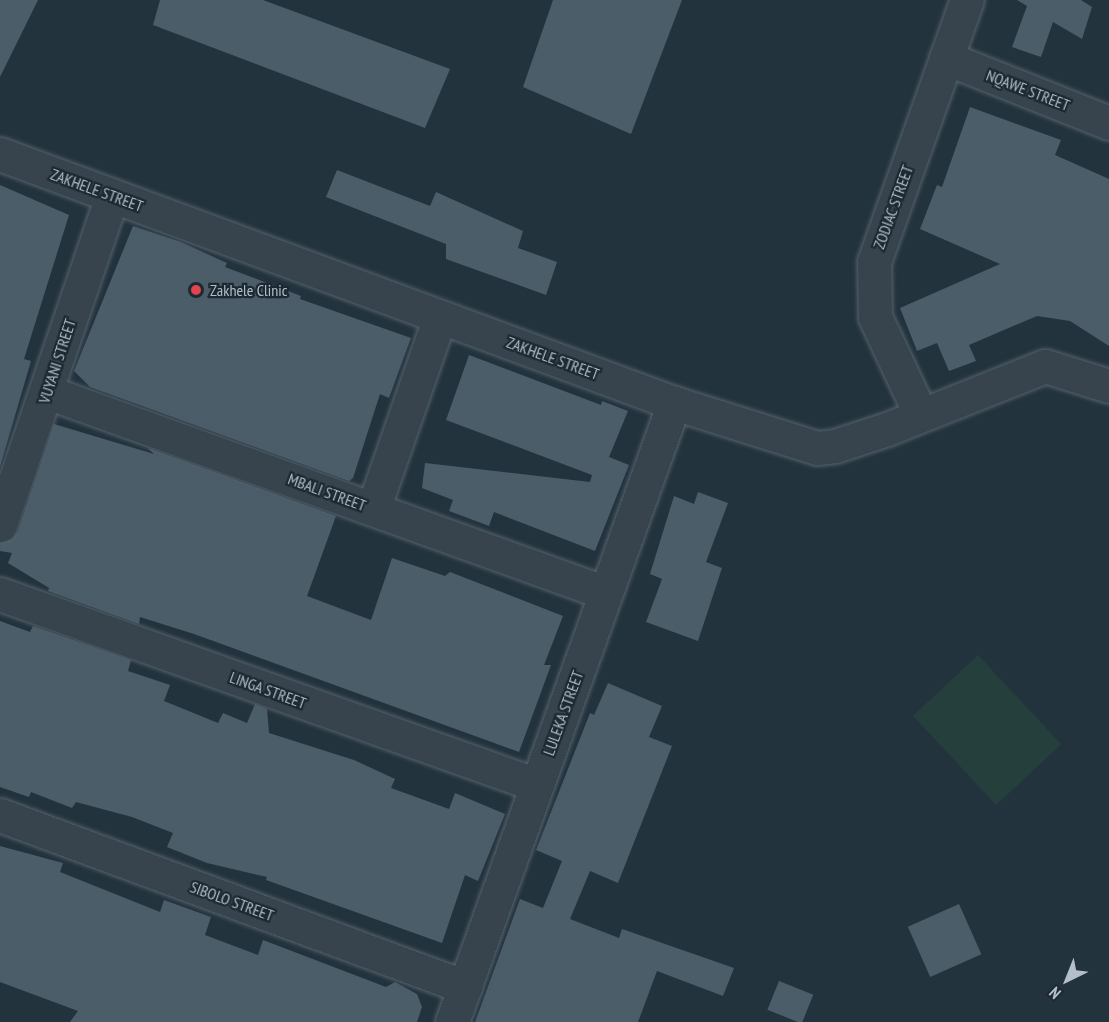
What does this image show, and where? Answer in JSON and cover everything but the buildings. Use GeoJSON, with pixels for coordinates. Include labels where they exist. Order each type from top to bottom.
{"type":"FeatureCollection","features":[{"type":"Feature","properties":{"kind":"street","name":"ZODIAC STREET"},"geometry":{"type":"LineString","coordinates":[[920,413],[875,317],[873,262],[968,0]]}},
{"type":"Feature","properties":{"kind":"street","name":"NQAWE STREET"},"geometry":{"type":"LineString","coordinates":[[946,58],[1109,123]]}},
{"type":"Feature","properties":{"kind":"street","name":"ZAKHELE STREET"},"geometry":{"type":"LineString","coordinates":[[0,154],[674,403],[818,448],[877,432],[920,413],[1045,366],[1109,386]]}},
{"type":"Feature","properties":{"kind":"street","name":"VUYANI STREET"},"geometry":{"type":"LineString","coordinates":[[0,525],[48,392],[112,196]]}},
{"type":"Feature","properties":{"kind":"street"},"geometry":{"type":"LineString","coordinates":[[373,509],[440,317]]}},
{"type":"Feature","properties":{"kind":"street","name":"MBALI STREET"},"geometry":{"type":"LineString","coordinates":[[48,392],[606,593]]}},
{"type":"Feature","properties":{"kind":"street","name":"LULEKA STREET"},"geometry":{"type":"LineString","coordinates":[[452,1022],[674,403]]}},
{"type":"Feature","properties":{"kind":"street","name":"LINGA STREET"},"geometry":{"type":"LineString","coordinates":[[0,594],[537,785]]}},
{"type":"Feature","properties":{"kind":"street","name":"SIBOLO STREET"},"geometry":{"type":"LineString","coordinates":[[0,814],[465,987]]}},
{"type":"Feature","properties":{"kind":"green space"},"geometry":{"type":"Polygon","coordinates":[[[978,655],[1061,744],[996,805],[913,716],[978,655]]]}},
{"type":"Feature","properties":{"kind":"place","name":"Zakhele Clinic"},"geometry":{"type":"Point","coordinates":[196,290]}}]}
